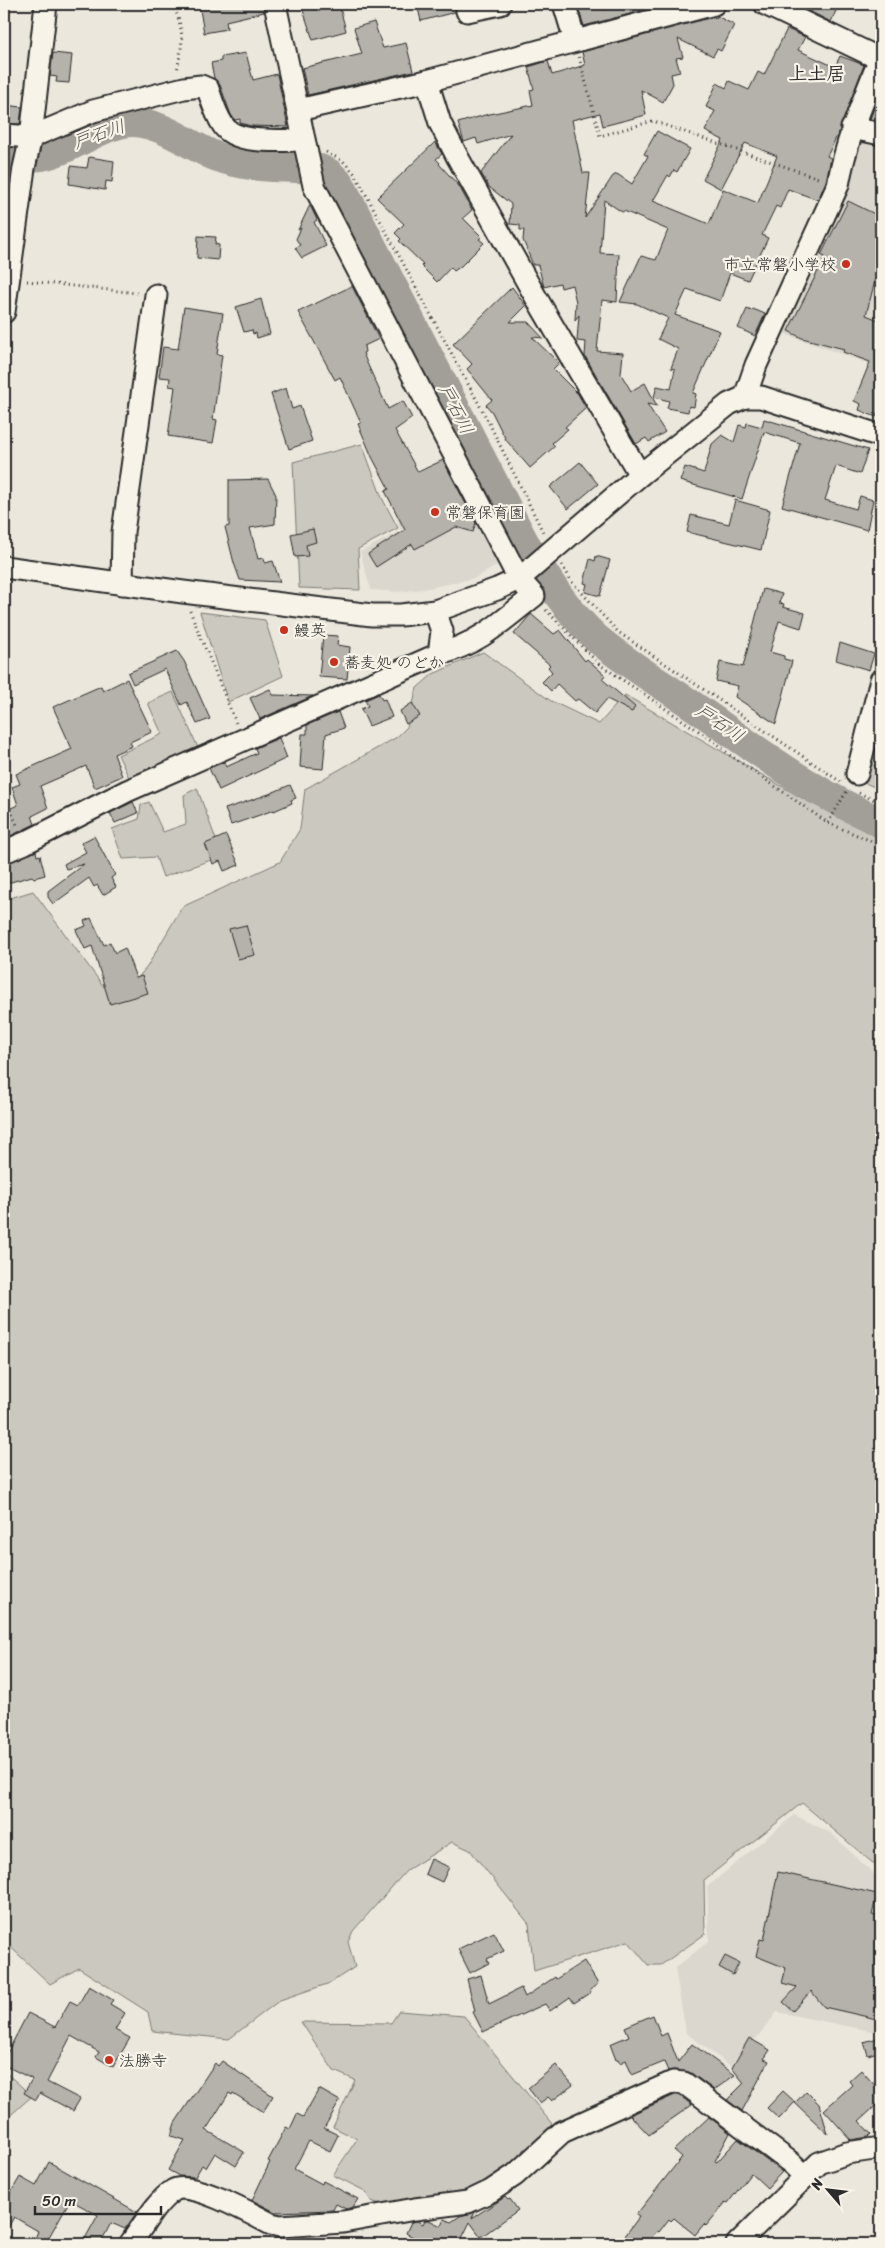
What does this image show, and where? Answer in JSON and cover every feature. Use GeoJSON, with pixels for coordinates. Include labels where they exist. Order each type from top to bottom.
{"type":"FeatureCollection","features":[{"type":"Feature","properties":{"kind":"street"},"geometry":{"type":"LineString","coordinates":[[4,312],[29,148],[46,4]]}},
{"type":"Feature","properties":{"kind":"street"},"geometry":{"type":"LineString","coordinates":[[4,852],[127,791],[439,654],[460,649],[478,640],[534,596],[318,195],[305,145],[275,4]]}},
{"type":"Feature","properties":{"kind":"street"},"geometry":{"type":"LineString","coordinates":[[468,11],[500,4]]}},
{"type":"Feature","properties":{"kind":"street"},"geometry":{"type":"LineString","coordinates":[[564,4],[575,40]]}},
{"type":"Feature","properties":{"kind":"street"},"geometry":{"type":"LineString","coordinates":[[298,110],[427,81],[714,4]]}},
{"type":"Feature","properties":{"kind":"street"},"geometry":{"type":"LineString","coordinates":[[745,397],[756,365],[838,185],[843,157],[852,128],[881,58],[765,4]]}},
{"type":"Feature","properties":{"kind":"street"},"geometry":{"type":"LineString","coordinates":[[427,81],[440,123],[458,158],[534,294],[640,475]]}},
{"type":"Feature","properties":{"kind":"street"},"geometry":{"type":"LineString","coordinates":[[29,148],[93,111],[179,89],[201,86],[208,89],[223,127],[234,136],[305,145]]}},
{"type":"Feature","properties":{"kind":"street"},"geometry":{"type":"LineString","coordinates":[[852,128],[881,134]]}},
{"type":"Feature","properties":{"kind":"street"},"geometry":{"type":"LineString","coordinates":[[4,135],[29,148]]}},
{"type":"Feature","properties":{"kind":"street"},"geometry":{"type":"LineString","coordinates":[[122,584],[123,532],[156,295]]}},
{"type":"Feature","properties":{"kind":"street"},"geometry":{"type":"LineString","coordinates":[[4,567],[183,592],[372,615],[435,611],[497,589],[522,576],[640,475],[730,404],[745,397],[761,397],[881,436]]}},
{"type":"Feature","properties":{"kind":"street"},"geometry":{"type":"LineString","coordinates":[[435,611],[442,631],[439,654]]}},
{"type":"Feature","properties":{"kind":"street"},"geometry":{"type":"LineString","coordinates":[[853,786],[881,680]]}},
{"type":"Feature","properties":{"kind":"street"},"geometry":{"type":"LineString","coordinates":[[130,2244],[156,2208],[175,2190],[184,2188],[222,2199],[271,2224],[280,2226],[342,2222],[414,2209],[468,2202],[491,2191],[515,2175],[562,2132],[673,2082],[684,2083],[790,2162],[805,2176]]}},
{"type":"Feature","properties":{"kind":"street"},"geometry":{"type":"LineString","coordinates":[[737,2244],[818,2163],[830,2158],[881,2148]]}},
{"type":"Feature","properties":{"kind":"path"},"geometry":{"type":"LineString","coordinates":[[173,4],[182,29],[176,76],[179,89]]}},
{"type":"Feature","properties":{"kind":"path"},"geometry":{"type":"LineString","coordinates":[[575,40],[600,136],[653,121],[838,185]]}},
{"type":"Feature","properties":{"kind":"path"},"geometry":{"type":"LineString","coordinates":[[305,145],[330,153],[343,161],[356,174],[488,421],[550,551],[572,582],[618,632],[881,803]]}},
{"type":"Feature","properties":{"kind":"path"},"geometry":{"type":"LineString","coordinates":[[8,279],[156,295]]}},
{"type":"Feature","properties":{"kind":"path"},"geometry":{"type":"LineString","coordinates":[[183,592],[243,740]]}},
{"type":"Feature","properties":{"kind":"path"},"geometry":{"type":"LineString","coordinates":[[534,596],[599,664],[715,742],[730,755],[828,823],[881,845]]}},
{"type":"Feature","properties":{"kind":"path"},"geometry":{"type":"LineString","coordinates":[[828,823],[853,786]]}},
{"type":"Feature","properties":{"kind":"path"},"geometry":{"type":"LineString","coordinates":[[4,796],[25,843]]}},
{"type":"Feature","properties":{"kind":"shaded area","name":"市立常磐小学校"},"geometry":{"type":"Polygon","coordinates":[[[862,134],[881,139],[881,368],[779,332],[845,196],[862,134]]]}},
{"type":"Feature","properties":{"kind":"shaded area"},"geometry":{"type":"Polygon","coordinates":[[[362,444],[382,498],[398,528],[358,549],[360,590],[299,588],[293,462],[362,444]]]}},
{"type":"Feature","properties":{"kind":"shaded area","name":"常磐保育園"},"geometry":{"type":"Polygon","coordinates":[[[451,461],[500,564],[475,578],[424,589],[398,592],[371,590],[360,552],[401,531],[389,494],[451,461]]]}},
{"type":"Feature","properties":{"kind":"shaded area"},"geometry":{"type":"Polygon","coordinates":[[[200,612],[265,620],[283,676],[228,702],[200,612]]]}},
{"type":"Feature","properties":{"kind":"shaded area"},"geometry":{"type":"Polygon","coordinates":[[[483,652],[551,701],[599,724],[625,695],[807,801],[881,839],[881,1870],[802,1803],[704,1880],[705,1934],[661,1965],[648,1965],[628,1941],[534,1971],[529,1924],[470,1850],[452,1842],[407,1870],[353,1931],[348,1942],[355,1967],[330,1983],[280,2000],[229,2039],[152,2031],[148,2012],[79,1968],[50,1984],[4,1941],[4,900],[33,891],[104,987],[116,994],[129,988],[147,967],[182,907],[280,862],[300,829],[305,789],[397,737],[407,727],[417,688],[433,674],[483,652]]]}},
{"type":"Feature","properties":{"kind":"shaded area"},"geometry":{"type":"Polygon","coordinates":[[[173,692],[200,752],[132,784],[118,755],[162,734],[148,703],[173,692]]]}},
{"type":"Feature","properties":{"kind":"shaded area"},"geometry":{"type":"Polygon","coordinates":[[[870,764],[881,768],[881,790],[863,782],[870,764]]]}},
{"type":"Feature","properties":{"kind":"shaded area"},"geometry":{"type":"Polygon","coordinates":[[[197,788],[222,856],[163,877],[156,857],[123,859],[112,829],[139,819],[141,805],[149,802],[163,832],[186,824],[184,795],[197,788]]]}},
{"type":"Feature","properties":{"kind":"shaded area"},"geometry":{"type":"Polygon","coordinates":[[[794,1815],[831,1833],[881,1881],[881,2033],[777,2012],[733,2068],[686,2033],[675,1968],[709,1941],[707,1887],[794,1815]]]}},
{"type":"Feature","properties":{"kind":"shaded area"},"geometry":{"type":"Polygon","coordinates":[[[399,2011],[464,2016],[557,2130],[482,2193],[387,2206],[371,2201],[365,2191],[333,2175],[357,2139],[333,2127],[355,2080],[334,2071],[301,2022],[391,2023],[399,2011]]]}},
{"type":"Feature","properties":{"kind":"shaded area"},"geometry":{"type":"Polygon","coordinates":[[[4,2071],[32,2096],[4,2121],[4,2071]]]}},
{"type":"Feature","properties":{"kind":"building"},"geometry":{"type":"Polygon","coordinates":[[[199,4],[263,4],[264,12],[226,21],[227,29],[204,33],[199,4]]]}},
{"type":"Feature","properties":{"kind":"building"},"geometry":{"type":"Polygon","coordinates":[[[301,4],[339,4],[346,31],[313,40],[301,4]]]}},
{"type":"Feature","properties":{"kind":"building"},"geometry":{"type":"Polygon","coordinates":[[[417,4],[457,4],[455,12],[421,21],[417,4]]]}},
{"type":"Feature","properties":{"kind":"building"},"geometry":{"type":"Polygon","coordinates":[[[577,4],[602,4],[603,10],[621,5],[622,7],[639,4],[641,11],[584,26],[577,4]]]}},
{"type":"Feature","properties":{"kind":"building"},"geometry":{"type":"Polygon","coordinates":[[[800,4],[815,9],[818,4],[839,4],[831,22],[799,6],[800,4]]]}},
{"type":"Feature","properties":{"kind":"building"},"geometry":{"type":"Polygon","coordinates":[[[717,16],[734,25],[721,51],[717,49],[713,56],[678,39],[683,57],[676,58],[680,72],[671,74],[673,84],[663,102],[641,90],[646,115],[603,126],[600,113],[572,120],[583,173],[590,173],[585,218],[613,176],[617,174],[632,184],[648,156],[644,154],[657,131],[690,149],[677,172],[674,170],[670,177],[668,175],[653,201],[709,224],[723,189],[758,203],[777,156],[745,143],[721,189],[703,179],[723,140],[705,131],[715,111],[706,107],[717,83],[726,88],[729,81],[749,90],[758,72],[764,75],[787,29],[805,37],[798,50],[835,67],[840,56],[864,65],[838,134],[827,156],[831,158],[826,181],[818,200],[788,189],[780,208],[776,206],[762,235],[768,238],[748,280],[730,273],[720,301],[687,289],[675,315],[720,331],[693,393],[696,394],[694,407],[689,406],[688,412],[667,408],[669,401],[654,397],[657,386],[671,389],[675,369],[671,368],[678,349],[658,339],[668,318],[637,304],[620,302],[641,256],[656,260],[668,230],[624,211],[622,212],[604,200],[600,253],[619,254],[617,302],[602,300],[597,351],[623,353],[621,374],[631,391],[645,383],[657,406],[647,404],[665,432],[649,442],[646,438],[636,444],[585,356],[586,342],[577,341],[579,315],[575,320],[576,302],[572,285],[561,288],[560,283],[544,287],[538,265],[533,265],[523,240],[524,230],[520,230],[520,225],[510,224],[511,204],[489,187],[481,173],[511,134],[478,144],[476,138],[464,142],[458,123],[533,105],[530,90],[534,89],[528,67],[548,61],[552,75],[585,65],[582,52],[713,17],[716,18],[717,16]]]}},
{"type":"Feature","properties":{"kind":"building"},"geometry":{"type":"Polygon","coordinates":[[[374,22],[383,48],[406,43],[413,71],[308,95],[302,68],[362,54],[354,28],[374,22]]]}},
{"type":"Feature","properties":{"kind":"building"},"geometry":{"type":"Polygon","coordinates":[[[53,53],[72,55],[69,83],[56,82],[57,77],[50,76],[53,53]]]}},
{"type":"Feature","properties":{"kind":"building"},"geometry":{"type":"Polygon","coordinates":[[[246,53],[253,80],[277,74],[288,127],[251,126],[240,123],[240,119],[235,120],[231,115],[220,85],[214,78],[211,63],[221,61],[221,57],[246,53]]]}},
{"type":"Feature","properties":{"kind":"building"},"geometry":{"type":"Polygon","coordinates":[[[881,89],[881,121],[870,119],[881,89]]]}},
{"type":"Feature","properties":{"kind":"building"},"geometry":{"type":"Polygon","coordinates":[[[4,105],[22,107],[20,124],[4,123],[4,105]]]}},
{"type":"Feature","properties":{"kind":"building"},"geometry":{"type":"Polygon","coordinates":[[[435,142],[442,154],[436,159],[459,186],[472,210],[463,218],[482,237],[479,239],[484,243],[461,266],[454,271],[451,267],[437,282],[421,266],[423,264],[399,241],[401,239],[395,233],[404,224],[377,198],[435,142]]]}},
{"type":"Feature","properties":{"kind":"building"},"geometry":{"type":"Polygon","coordinates":[[[89,157],[114,161],[112,182],[106,181],[105,190],[69,184],[71,166],[87,168],[89,157]]]}},
{"type":"Feature","properties":{"kind":"building","name":"市立常磐小学校"},"geometry":{"type":"Polygon","coordinates":[[[848,201],[881,217],[881,278],[876,277],[866,315],[881,321],[881,404],[876,417],[859,410],[861,404],[854,401],[870,362],[843,352],[844,349],[802,338],[788,331],[825,257],[821,255],[848,201]]]}},
{"type":"Feature","properties":{"kind":"building"},"geometry":{"type":"Polygon","coordinates":[[[310,205],[317,220],[314,222],[326,246],[302,258],[295,248],[300,245],[296,239],[301,228],[298,230],[310,205]]]}},
{"type":"Feature","properties":{"kind":"building"},"geometry":{"type":"Polygon","coordinates":[[[198,236],[216,237],[215,244],[219,245],[218,260],[197,258],[198,236]]]}},
{"type":"Feature","properties":{"kind":"building"},"geometry":{"type":"Polygon","coordinates":[[[352,286],[379,339],[364,346],[365,352],[363,353],[367,363],[388,409],[403,401],[412,418],[395,430],[418,472],[443,460],[476,523],[473,532],[456,527],[415,549],[412,544],[376,567],[368,554],[405,530],[385,491],[389,489],[372,457],[358,424],[361,423],[340,377],[335,380],[298,312],[352,286]]]}},
{"type":"Feature","properties":{"kind":"building"},"geometry":{"type":"Polygon","coordinates":[[[512,287],[526,306],[510,322],[528,322],[543,338],[532,337],[559,363],[553,369],[578,394],[586,408],[565,427],[568,429],[552,443],[555,446],[530,468],[506,440],[492,412],[486,405],[492,400],[467,369],[472,364],[453,344],[512,287]]]}},
{"type":"Feature","properties":{"kind":"building"},"geometry":{"type":"Polygon","coordinates":[[[261,299],[270,334],[257,338],[256,333],[253,334],[252,330],[244,332],[236,307],[261,299]]]}},
{"type":"Feature","properties":{"kind":"building"},"geometry":{"type":"Polygon","coordinates":[[[184,307],[223,313],[217,354],[222,355],[213,419],[217,420],[213,443],[168,436],[175,387],[169,386],[170,378],[159,377],[163,347],[178,349],[184,307]]]}},
{"type":"Feature","properties":{"kind":"building"},"geometry":{"type":"Polygon","coordinates":[[[747,309],[752,311],[753,309],[765,314],[755,336],[738,328],[747,309]]]}},
{"type":"Feature","properties":{"kind":"building"},"geometry":{"type":"Polygon","coordinates":[[[286,388],[292,409],[300,406],[312,441],[289,449],[271,394],[286,388]]]}},
{"type":"Feature","properties":{"kind":"building"},"geometry":{"type":"Polygon","coordinates":[[[764,419],[868,450],[860,474],[836,466],[825,500],[856,509],[860,496],[873,500],[867,530],[782,506],[800,443],[764,432],[742,499],[680,481],[685,467],[704,473],[712,444],[722,435],[734,442],[739,425],[746,427],[747,423],[762,427],[764,419]]]}},
{"type":"Feature","properties":{"kind":"building"},"geometry":{"type":"Polygon","coordinates":[[[580,462],[598,484],[568,509],[550,487],[580,462]]]}},
{"type":"Feature","properties":{"kind":"building"},"geometry":{"type":"Polygon","coordinates":[[[268,479],[276,495],[275,524],[250,528],[258,559],[264,558],[265,563],[273,561],[280,582],[240,580],[225,527],[229,526],[229,480],[268,479]]]}},
{"type":"Feature","properties":{"kind":"building"},"geometry":{"type":"Polygon","coordinates":[[[735,500],[770,510],[761,550],[687,532],[691,515],[729,524],[735,500]]]}},
{"type":"Feature","properties":{"kind":"building"},"geometry":{"type":"Polygon","coordinates":[[[313,529],[316,542],[306,545],[308,556],[295,557],[291,534],[313,529]]]}},
{"type":"Feature","properties":{"kind":"building"},"geometry":{"type":"Polygon","coordinates":[[[596,556],[610,560],[600,596],[585,592],[587,584],[584,583],[590,559],[595,561],[596,556]]]}},
{"type":"Feature","properties":{"kind":"building"},"geometry":{"type":"Polygon","coordinates":[[[763,589],[782,594],[779,603],[784,604],[783,607],[805,613],[801,628],[779,621],[770,652],[784,656],[784,659],[792,661],[776,724],[735,697],[738,686],[716,681],[720,662],[743,667],[763,589]]]}},
{"type":"Feature","properties":{"kind":"building"},"geometry":{"type":"Polygon","coordinates":[[[531,614],[554,634],[560,630],[585,661],[587,659],[605,675],[602,679],[635,707],[632,712],[607,699],[595,713],[578,699],[575,701],[557,684],[551,691],[542,682],[552,672],[548,667],[550,665],[514,634],[531,614]]]}},
{"type":"Feature","properties":{"kind":"building","name":"蕎麦処 のどか"},"geometry":{"type":"Polygon","coordinates":[[[323,635],[338,636],[337,645],[350,647],[347,679],[319,677],[323,635]]]}},
{"type":"Feature","properties":{"kind":"building"},"geometry":{"type":"Polygon","coordinates":[[[840,643],[874,654],[869,670],[836,660],[840,643]]]}},
{"type":"Feature","properties":{"kind":"building"},"geometry":{"type":"Polygon","coordinates":[[[177,651],[184,661],[210,719],[197,724],[187,702],[181,705],[165,669],[133,684],[128,673],[177,651]]]}},
{"type":"Feature","properties":{"kind":"building"},"geometry":{"type":"Polygon","coordinates":[[[127,679],[152,732],[130,742],[132,746],[114,754],[122,776],[95,788],[86,766],[40,786],[48,808],[32,816],[35,824],[4,839],[4,811],[18,805],[12,787],[20,784],[16,774],[72,749],[53,707],[101,686],[103,691],[127,679]]]}},
{"type":"Feature","properties":{"kind":"building"},"geometry":{"type":"Polygon","coordinates":[[[270,689],[273,695],[313,696],[260,719],[250,698],[270,689]]]}},
{"type":"Feature","properties":{"kind":"building"},"geometry":{"type":"Polygon","coordinates":[[[379,694],[382,700],[385,699],[392,717],[369,726],[361,709],[368,706],[365,700],[379,694]]]}},
{"type":"Feature","properties":{"kind":"building"},"geometry":{"type":"Polygon","coordinates":[[[412,703],[420,716],[406,724],[400,711],[412,703]]]}},
{"type":"Feature","properties":{"kind":"building"},"geometry":{"type":"Polygon","coordinates":[[[338,712],[344,728],[326,734],[323,769],[300,767],[302,734],[307,734],[307,725],[338,712]]]}},
{"type":"Feature","properties":{"kind":"building"},"geometry":{"type":"Polygon","coordinates":[[[279,738],[287,758],[219,790],[209,768],[224,762],[226,767],[257,753],[255,748],[279,738]]]}},
{"type":"Feature","properties":{"kind":"building"},"geometry":{"type":"Polygon","coordinates":[[[290,785],[296,798],[291,800],[292,803],[231,825],[225,809],[290,785]]]}},
{"type":"Feature","properties":{"kind":"building"},"geometry":{"type":"Polygon","coordinates":[[[133,802],[138,813],[115,823],[110,813],[133,802]]]}},
{"type":"Feature","properties":{"kind":"building"},"geometry":{"type":"Polygon","coordinates":[[[226,835],[239,865],[224,871],[220,861],[213,864],[205,844],[226,835]]]}},
{"type":"Feature","properties":{"kind":"building"},"geometry":{"type":"Polygon","coordinates":[[[94,836],[115,875],[111,878],[116,887],[103,895],[97,885],[94,887],[89,878],[53,904],[48,897],[48,891],[84,864],[66,869],[64,864],[86,852],[81,843],[94,836]]]}},
{"type":"Feature","properties":{"kind":"building"},"geometry":{"type":"Polygon","coordinates":[[[36,851],[37,856],[40,855],[45,875],[34,878],[32,876],[4,884],[4,864],[36,851]]]}},
{"type":"Feature","properties":{"kind":"building"},"geometry":{"type":"Polygon","coordinates":[[[91,918],[104,945],[110,942],[115,953],[125,948],[136,978],[142,976],[148,993],[110,1004],[92,946],[85,949],[76,930],[86,926],[84,921],[91,918]]]}},
{"type":"Feature","properties":{"kind":"building"},"geometry":{"type":"Polygon","coordinates":[[[246,925],[255,955],[238,959],[229,929],[246,925]]]}},
{"type":"Feature","properties":{"kind":"building"},"geometry":{"type":"Polygon","coordinates":[[[431,1859],[449,1867],[442,1882],[425,1874],[431,1859]]]}},
{"type":"Feature","properties":{"kind":"building"},"geometry":{"type":"Polygon","coordinates":[[[778,1872],[877,1894],[872,1915],[881,1917],[881,2020],[824,2007],[811,1991],[793,2011],[783,2002],[797,1987],[782,1983],[786,1968],[756,1956],[760,1939],[764,1940],[778,1872]]]}},
{"type":"Feature","properties":{"kind":"building"},"geometry":{"type":"Polygon","coordinates":[[[494,1932],[504,1951],[487,1959],[489,1963],[470,1973],[458,1949],[494,1932]]]}},
{"type":"Feature","properties":{"kind":"building"},"geometry":{"type":"Polygon","coordinates":[[[725,1956],[739,1963],[733,1975],[719,1967],[725,1956]]]}},
{"type":"Feature","properties":{"kind":"building"},"geometry":{"type":"Polygon","coordinates":[[[584,1961],[598,1984],[590,1990],[591,1992],[574,2003],[570,1997],[550,2011],[545,2004],[483,2032],[473,2012],[475,2011],[467,1979],[481,1975],[489,2004],[521,1988],[525,1997],[584,1961]]]}},
{"type":"Feature","properties":{"kind":"building"},"geometry":{"type":"Polygon","coordinates":[[[89,1986],[113,2000],[110,2004],[125,2013],[115,2030],[130,2038],[113,2067],[96,2057],[99,2052],[71,2036],[47,2082],[80,2099],[73,2111],[40,2093],[36,2100],[24,2093],[32,2079],[4,2065],[4,2059],[28,2013],[55,2027],[70,2001],[78,2005],[89,1986]]]}},
{"type":"Feature","properties":{"kind":"building"},"geometry":{"type":"Polygon","coordinates":[[[653,2015],[661,2036],[667,2033],[678,2062],[692,2044],[735,2075],[714,2090],[691,2073],[674,2070],[668,2071],[664,2062],[632,2075],[626,2060],[620,2063],[618,2059],[616,2060],[610,2044],[629,2036],[625,2027],[653,2015]]]}},
{"type":"Feature","properties":{"kind":"building"},"geometry":{"type":"Polygon","coordinates":[[[881,2037],[881,2051],[868,2055],[864,2042],[881,2037]]]}},
{"type":"Feature","properties":{"kind":"building"},"geometry":{"type":"Polygon","coordinates":[[[749,2038],[770,2050],[764,2059],[769,2061],[742,2111],[727,2100],[744,2083],[732,2068],[749,2038]]]}},
{"type":"Feature","properties":{"kind":"building"},"geometry":{"type":"Polygon","coordinates":[[[222,2061],[273,2096],[263,2112],[233,2093],[232,2095],[229,2093],[206,2130],[244,2152],[236,2166],[215,2153],[206,2168],[202,2165],[195,2177],[179,2176],[168,2170],[185,2140],[171,2136],[175,2123],[215,2063],[218,2066],[222,2061]]]}},
{"type":"Feature","properties":{"kind":"building"},"geometry":{"type":"Polygon","coordinates":[[[556,2065],[573,2085],[552,2101],[548,2097],[540,2103],[528,2088],[556,2065]]]}},
{"type":"Feature","properties":{"kind":"building"},"geometry":{"type":"Polygon","coordinates":[[[861,2070],[881,2092],[881,2101],[859,2121],[871,2134],[868,2137],[851,2140],[824,2110],[852,2085],[849,2081],[861,2070]]]}},
{"type":"Feature","properties":{"kind":"building"},"geometry":{"type":"Polygon","coordinates":[[[319,2089],[340,2101],[324,2128],[338,2135],[330,2151],[309,2141],[294,2169],[322,2184],[323,2181],[358,2199],[353,2207],[346,2209],[336,2204],[333,2210],[275,2212],[252,2200],[270,2162],[268,2161],[286,2127],[290,2129],[297,2114],[303,2117],[319,2089]]]}},
{"type":"Feature","properties":{"kind":"building"},"geometry":{"type":"Polygon","coordinates":[[[783,2091],[795,2102],[779,2119],[767,2108],[783,2091]]]}},
{"type":"Feature","properties":{"kind":"building"},"geometry":{"type":"Polygon","coordinates":[[[806,2091],[819,2104],[828,2134],[795,2103],[806,2091]]]}},
{"type":"Feature","properties":{"kind":"building"},"geometry":{"type":"Polygon","coordinates":[[[675,2095],[679,2095],[692,2105],[649,2135],[630,2115],[675,2095]]]}},
{"type":"Feature","properties":{"kind":"building"},"geometry":{"type":"Polygon","coordinates":[[[709,2117],[730,2133],[715,2161],[717,2162],[738,2139],[782,2172],[767,2188],[751,2173],[728,2203],[726,2202],[706,2226],[704,2224],[695,2235],[674,2218],[671,2221],[669,2219],[647,2244],[619,2244],[639,2217],[636,2215],[682,2157],[674,2150],[709,2117]]]}},
{"type":"Feature","properties":{"kind":"building"},"geometry":{"type":"Polygon","coordinates":[[[49,2162],[137,2212],[125,2229],[111,2223],[100,2244],[82,2244],[98,2215],[70,2200],[45,2244],[33,2244],[38,2231],[14,2217],[4,2234],[4,2204],[20,2177],[36,2186],[49,2162]]]}},
{"type":"Feature","properties":{"kind":"building"},"geometry":{"type":"Polygon","coordinates":[[[505,2197],[508,2200],[510,2199],[518,2210],[481,2237],[470,2222],[459,2244],[412,2244],[416,2239],[406,2233],[411,2222],[417,2221],[423,2224],[425,2220],[429,2220],[441,2226],[444,2219],[451,2222],[460,2216],[475,2212],[472,2218],[505,2197]]]}},
{"type":"Feature","properties":{"kind":"waterway","name":"戸石川"},"geometry":{"type":"LineString","coordinates":[[4,153],[42,156],[53,153],[112,126],[135,122],[166,131],[215,156],[228,160],[267,167],[320,169],[330,174],[340,184],[523,540],[547,579],[574,615],[595,637],[619,656],[762,754],[832,798],[881,822]]}},
{"type":"Feature","properties":{"kind":"place","name":"市立常磐小学校"},"geometry":{"type":"Point","coordinates":[846,264]}},
{"type":"Feature","properties":{"kind":"place","name":"常磐保育園"},"geometry":{"type":"Point","coordinates":[435,512]}},
{"type":"Feature","properties":{"kind":"place","name":"鰻英"},"geometry":{"type":"Point","coordinates":[284,630]}},
{"type":"Feature","properties":{"kind":"place","name":"蕎麦処 のどか"},"geometry":{"type":"Point","coordinates":[334,662]}},
{"type":"Feature","properties":{"kind":"place","name":"法勝寺"},"geometry":{"type":"Point","coordinates":[109,2060]}},
{"type":"Feature","properties":{"kind":"district","name":"上土居"},"geometry":{"type":"Point","coordinates":[817,73]}}]}
